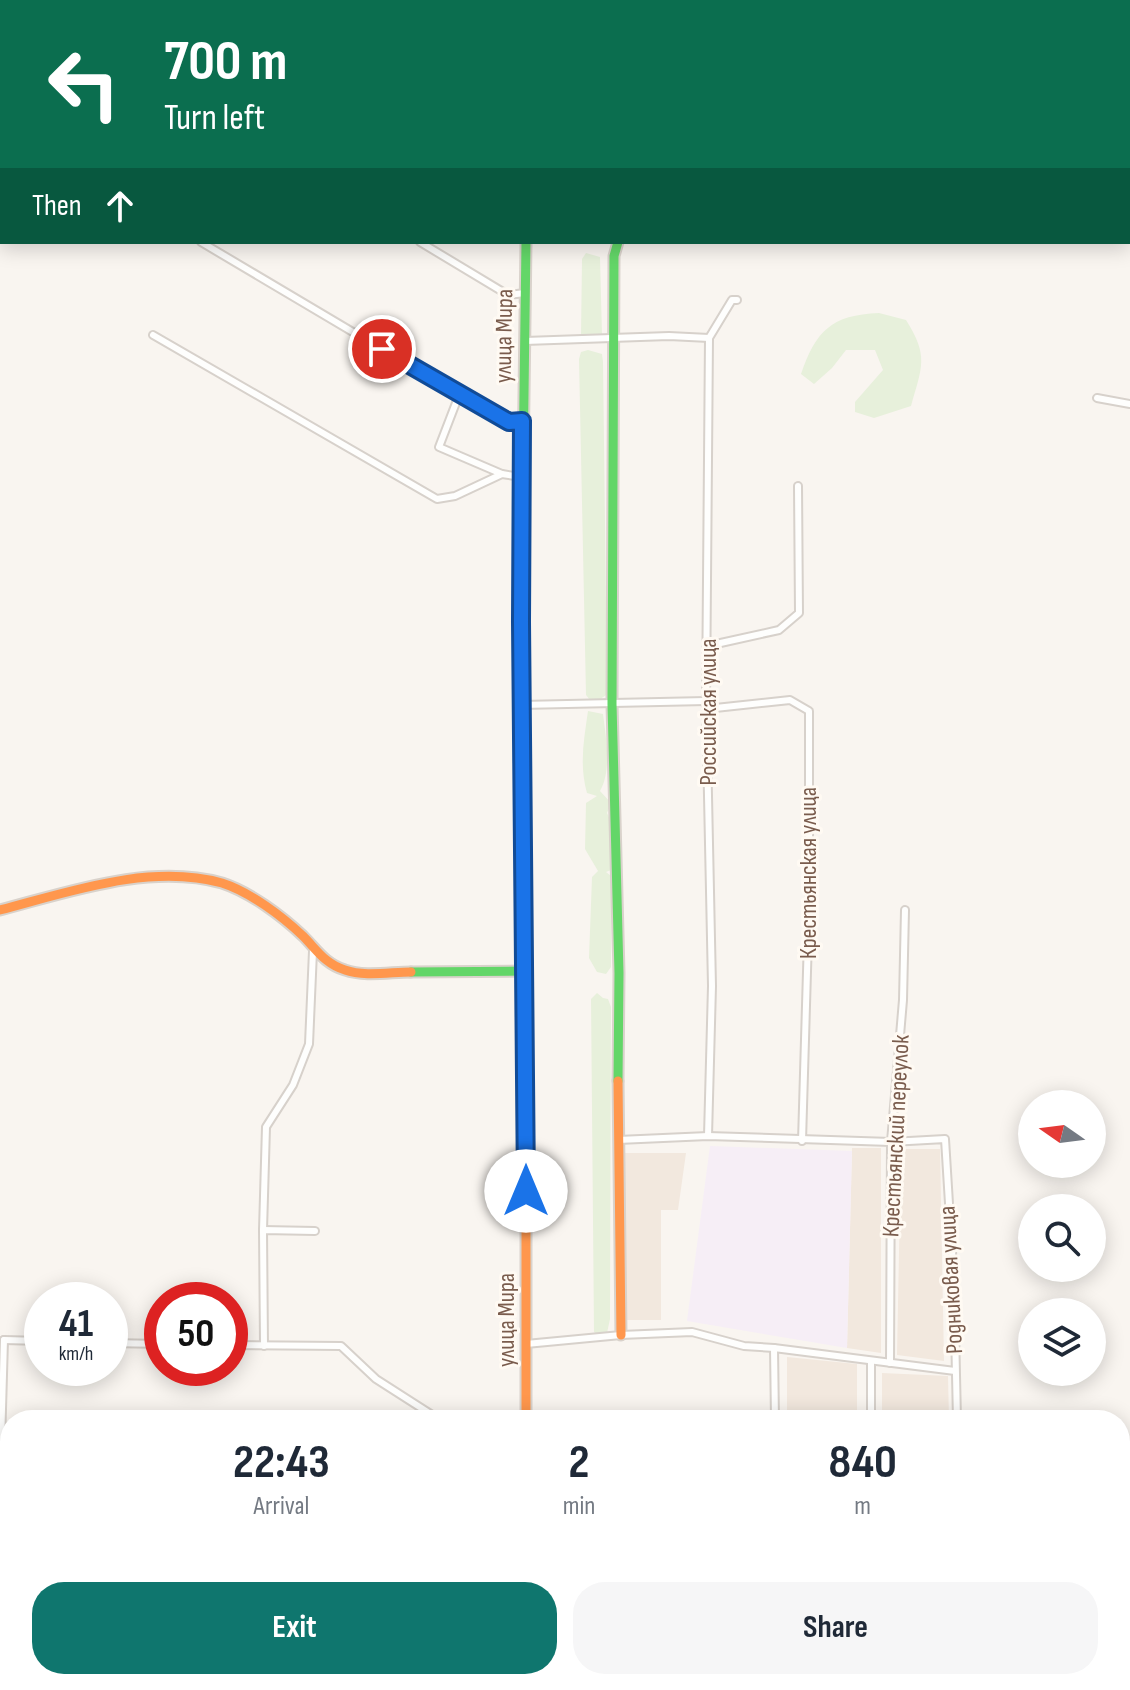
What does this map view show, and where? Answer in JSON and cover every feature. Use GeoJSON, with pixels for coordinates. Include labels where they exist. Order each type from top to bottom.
{"type":"FeatureCollection","features":[{"type":"Feature","properties":{"kind":"street"},"geometry":{"type":"LineString","coordinates":[[204,244],[459,395],[509,422],[522,421]]}},
{"type":"Feature","properties":{"kind":"street"},"geometry":{"type":"LineString","coordinates":[[423,244],[508,295],[525,293]]}},
{"type":"Feature","properties":{"kind":"street","name":"улица Мира"},"geometry":{"type":"LineString","coordinates":[[524,244],[521,705],[526,1410]]}},
{"type":"Feature","properties":{"kind":"street"},"geometry":{"type":"LineString","coordinates":[[617,244],[614,256],[612,704],[619,973],[621,1335]]}},
{"type":"Feature","properties":{"kind":"street"},"geometry":{"type":"LineString","coordinates":[[525,341],[669,336],[709,338],[732,300],[737,300]]}},
{"type":"Feature","properties":{"kind":"street"},"geometry":{"type":"LineString","coordinates":[[153,335],[437,499],[455,496],[502,474]]}},
{"type":"Feature","properties":{"kind":"street","name":"Российская улица"},"geometry":{"type":"LineString","coordinates":[[708,1136],[712,986],[706,705],[709,338]]}},
{"type":"Feature","properties":{"kind":"street"},"geometry":{"type":"LineString","coordinates":[[459,395],[439,447],[502,474],[521,477]]}},
{"type":"Feature","properties":{"kind":"street"},"geometry":{"type":"LineString","coordinates":[[1097,398],[1130,404]]}},
{"type":"Feature","properties":{"kind":"street"},"geometry":{"type":"LineString","coordinates":[[707,646],[779,630],[799,613],[798,486]]}},
{"type":"Feature","properties":{"kind":"street","name":"Крестьянская улица"},"geometry":{"type":"LineString","coordinates":[[706,705],[790,700],[809,711],[809,904],[802,1141]]}},
{"type":"Feature","properties":{"kind":"street"},"geometry":{"type":"LineString","coordinates":[[521,705],[706,705]]}},
{"type":"Feature","properties":{"kind":"street"},"geometry":{"type":"LineString","coordinates":[[0,910],[144,879],[176,876],[205,878],[228,884],[246,894],[306,940],[313,951],[330,965],[349,972],[525,971]]}},
{"type":"Feature","properties":{"kind":"street","name":"Крестьянский переулок"},"geometry":{"type":"LineString","coordinates":[[890,1363],[891,1142],[903,1000],[905,910]]}},
{"type":"Feature","properties":{"kind":"street"},"geometry":{"type":"LineString","coordinates":[[264,1346],[266,1127],[293,1085],[309,1044],[313,951]]}},
{"type":"Feature","properties":{"kind":"street"},"geometry":{"type":"LineString","coordinates":[[618,1140],[708,1136],[891,1142]]}},
{"type":"Feature","properties":{"kind":"street","name":"Родниковая улица"},"geometry":{"type":"LineString","coordinates":[[891,1142],[945,1139],[954,1284],[957,1410]]}},
{"type":"Feature","properties":{"kind":"street"},"geometry":{"type":"LineString","coordinates":[[263,1230],[315,1231]]}},
{"type":"Feature","properties":{"kind":"street"},"geometry":{"type":"LineString","coordinates":[[526,1344],[692,1332],[744,1346],[955,1371]]}},
{"type":"Feature","properties":{"kind":"street"},"geometry":{"type":"LineString","coordinates":[[1,1410],[2,1340],[24,1341]]}},
{"type":"Feature","properties":{"kind":"street"},"geometry":{"type":"LineString","coordinates":[[248,1346],[341,1346],[376,1379],[424,1410]]}},
{"type":"Feature","properties":{"kind":"street"},"geometry":{"type":"LineString","coordinates":[[774,1348],[775,1410]]}},
{"type":"Feature","properties":{"kind":"street"},"geometry":{"type":"LineString","coordinates":[[871,1361],[871,1410]]}},
{"type":"Feature","properties":{"kind":"shaded area"},"geometry":{"type":"Polygon","coordinates":[[[710,1146],[852,1151],[847,1348],[687,1321],[710,1146]]]}},
{"type":"Feature","properties":{"kind":"shaded area"},"geometry":{"type":"Polygon","coordinates":[[[852,1148],[881,1148],[881,1353],[847,1348],[852,1148]]]}},
{"type":"Feature","properties":{"kind":"shaded area"},"geometry":{"type":"Polygon","coordinates":[[[901,1149],[940,1149],[944,1361],[897,1355],[901,1149]]]}},
{"type":"Feature","properties":{"kind":"shaded area"},"geometry":{"type":"Polygon","coordinates":[[[624,1153],[686,1153],[678,1210],[661,1210],[661,1320],[622,1320],[624,1153]]]}},
{"type":"Feature","properties":{"kind":"shaded area"},"geometry":{"type":"Polygon","coordinates":[[[787,1357],[857,1364],[857,1410],[787,1410],[787,1357]]]}},
{"type":"Feature","properties":{"kind":"shaded area"},"geometry":{"type":"Polygon","coordinates":[[[882,1373],[948,1376],[949,1410],[882,1410],[882,1373]]]}},
{"type":"Feature","properties":{"kind":"green space"},"geometry":{"type":"Polygon","coordinates":[[[586,253],[600,257],[602,336],[584,340],[581,335],[582,259],[586,253]]]}},
{"type":"Feature","properties":{"kind":"green space"},"geometry":{"type":"Polygon","coordinates":[[[879,313],[906,320],[918,343],[921,362],[911,406],[874,418],[855,412],[855,402],[883,370],[875,350],[846,350],[814,384],[801,374],[813,347],[828,328],[849,317],[879,313]]]}},
{"type":"Feature","properties":{"kind":"green space"},"geometry":{"type":"Polygon","coordinates":[[[588,350],[602,354],[603,362],[607,684],[606,695],[599,700],[590,700],[586,695],[579,359],[581,352],[588,350]]]}},
{"type":"Feature","properties":{"kind":"green space"},"geometry":{"type":"Polygon","coordinates":[[[588,711],[603,714],[607,743],[606,773],[600,791],[611,803],[607,813],[610,819],[611,870],[606,872],[611,876],[611,967],[606,974],[597,972],[589,958],[592,877],[598,871],[585,849],[586,803],[597,796],[587,793],[583,772],[588,711]]]}},
{"type":"Feature","properties":{"kind":"green space"},"geometry":{"type":"Polygon","coordinates":[[[597,993],[608,999],[611,1007],[610,1319],[607,1333],[600,1336],[594,1332],[591,999],[597,993]]]}},
{"type":"Feature","properties":{"kind":"traffic: fast"},"geometry":{"type":"LineString","coordinates":[[526,244],[521,622],[526,1076]]}},
{"type":"Feature","properties":{"kind":"traffic: fast"},"geometry":{"type":"LineString","coordinates":[[617,244],[614,256],[612,704],[619,973],[618,1081]]}},
{"type":"Feature","properties":{"kind":"traffic: fast"},"geometry":{"type":"LineString","coordinates":[[411,972],[525,971]]}},
{"type":"Feature","properties":{"kind":"traffic: slow"},"geometry":{"type":"LineString","coordinates":[[0,910],[110,882],[167,876],[195,878],[222,883],[254,898],[338,967],[361,973],[411,972]]}},
{"type":"Feature","properties":{"kind":"traffic: slow"},"geometry":{"type":"LineString","coordinates":[[526,1076],[526,1410]]}},
{"type":"Feature","properties":{"kind":"traffic: slow"},"geometry":{"type":"LineString","coordinates":[[618,1081],[621,1335]]}},
{"type":"Feature","properties":{"kind":"route"},"geometry":{"type":"LineString","coordinates":[[382,349],[509,422],[522,421],[526,1191]]}}]}
